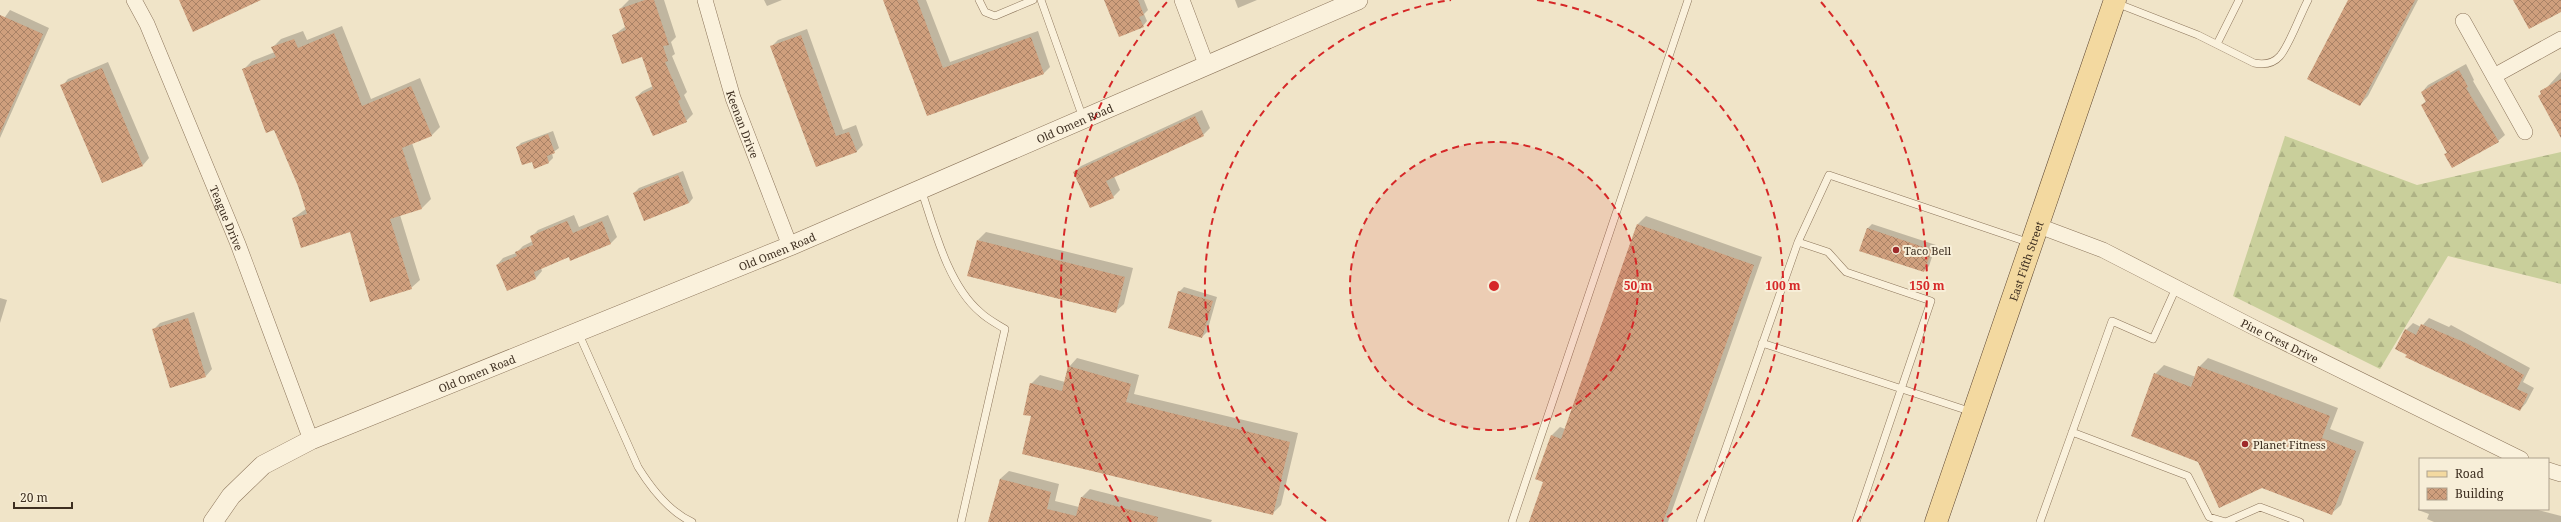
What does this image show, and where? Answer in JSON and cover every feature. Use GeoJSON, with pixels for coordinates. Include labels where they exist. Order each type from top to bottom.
{"type":"FeatureCollection","features":[{"type":"Feature","properties":{"kind":"main road","name":"East Fifth Street"},"geometry":{"type":"LineString","coordinates":[[1936,522],[2115,1]]}},
{"type":"Feature","properties":{"kind":"street","name":"Teague Drive"},"geometry":{"type":"LineString","coordinates":[[134,0],[147,24],[238,244],[311,440]]}},
{"type":"Feature","properties":{"kind":"street","name":"Keenan Drive"},"geometry":{"type":"LineString","coordinates":[[705,0],[733,98],[790,246]]}},
{"type":"Feature","properties":{"kind":"street"},"geometry":{"type":"LineString","coordinates":[[1182,0],[1206,64]]}},
{"type":"Feature","properties":{"kind":"street","name":"Old Omen Road"},"geometry":{"type":"LineString","coordinates":[[213,522],[231,496],[263,465],[311,440],[790,246],[1206,64],[1358,0]]}},
{"type":"Feature","properties":{"kind":"street"},"geometry":{"type":"LineString","coordinates":[[2463,20],[2525,132]]}},
{"type":"Feature","properties":{"kind":"street"},"geometry":{"type":"LineString","coordinates":[[2494,76],[2561,39]]}},
{"type":"Feature","properties":{"kind":"street","name":"Pine Crest Drive"},"geometry":{"type":"LineString","coordinates":[[2035,235],[2103,250],[2176,288],[2519,458]]}},
{"type":"Feature","properties":{"kind":"street"},"geometry":{"type":"LineString","coordinates":[[2549,470],[2561,474]]}},
{"type":"Feature","properties":{"kind":"lane"},"geometry":{"type":"LineString","coordinates":[[979,0],[985,12],[995,16],[1033,0]]}},
{"type":"Feature","properties":{"kind":"lane"},"geometry":{"type":"LineString","coordinates":[[1041,0],[1083,118]]}},
{"type":"Feature","properties":{"kind":"lane"},"geometry":{"type":"LineString","coordinates":[[1512,522],[1688,0]]}},
{"type":"Feature","properties":{"kind":"lane"},"geometry":{"type":"LineString","coordinates":[[2217,44],[2239,0]]}},
{"type":"Feature","properties":{"kind":"lane"},"geometry":{"type":"LineString","coordinates":[[2115,1],[2217,44],[2254,63],[2270,63],[2280,56],[2308,0]]}},
{"type":"Feature","properties":{"kind":"lane"},"geometry":{"type":"LineString","coordinates":[[1700,522],[1798,242],[1829,175],[2035,235]]}},
{"type":"Feature","properties":{"kind":"lane"},"geometry":{"type":"LineString","coordinates":[[921,189],[941,248],[964,293],[980,312],[1005,329],[961,522]]}},
{"type":"Feature","properties":{"kind":"lane"},"geometry":{"type":"LineString","coordinates":[[1798,242],[1828,252],[1846,272],[1931,301],[1856,522]]}},
{"type":"Feature","properties":{"kind":"lane"},"geometry":{"type":"LineString","coordinates":[[2040,522],[2112,321],[2153,339],[2176,288]]}},
{"type":"Feature","properties":{"kind":"lane"},"geometry":{"type":"LineString","coordinates":[[578,332],[638,467],[650,486],[663,500],[692,522]]}},
{"type":"Feature","properties":{"kind":"lane"},"geometry":{"type":"LineString","coordinates":[[1762,343],[1974,412]]}},
{"type":"Feature","properties":{"kind":"lane"},"geometry":{"type":"LineString","coordinates":[[2072,432],[2188,476],[2209,517],[2226,522],[2260,507],[2300,522]]}},
{"type":"Feature","properties":{"kind":"green space"},"geometry":{"type":"Polygon","coordinates":[[[2285,136],[2417,185],[2561,152],[2561,284],[2448,256],[2380,369],[2233,296],[2285,136]]]}},
{"type":"Feature","properties":{"kind":"building"},"geometry":{"type":"Polygon","coordinates":[[[179,0],[261,0],[193,32],[179,0]]]}},
{"type":"Feature","properties":{"kind":"building"},"geometry":{"type":"Polygon","coordinates":[[[645,0],[654,0],[669,45],[663,46],[668,61],[665,62],[681,99],[678,101],[687,122],[653,136],[635,97],[653,89],[642,57],[622,64],[612,35],[626,30],[619,9],[645,0]]]}},
{"type":"Feature","properties":{"kind":"building"},"geometry":{"type":"Polygon","coordinates":[[[883,0],[917,0],[943,68],[1031,37],[1044,74],[927,116],[883,0]]]}},
{"type":"Feature","properties":{"kind":"building"},"geometry":{"type":"Polygon","coordinates":[[[1104,0],[1138,0],[1144,15],[1139,17],[1144,27],[1119,37],[1104,0]]]}},
{"type":"Feature","properties":{"kind":"building"},"geometry":{"type":"Polygon","coordinates":[[[2348,0],[2415,0],[2360,106],[2307,79],[2348,0]]]}},
{"type":"Feature","properties":{"kind":"building"},"geometry":{"type":"Polygon","coordinates":[[[2513,0],[2561,0],[2561,12],[2529,29],[2513,0]]]}},
{"type":"Feature","properties":{"kind":"building"},"geometry":{"type":"Polygon","coordinates":[[[0,15],[43,34],[0,133],[0,15]]]}},
{"type":"Feature","properties":{"kind":"building"},"geometry":{"type":"Polygon","coordinates":[[[334,33],[362,106],[411,86],[432,136],[402,148],[422,209],[390,219],[412,289],[370,302],[350,232],[301,248],[292,218],[307,214],[298,186],[274,130],[266,133],[242,69],[276,57],[271,47],[294,39],[298,48],[334,33]]]}},
{"type":"Feature","properties":{"kind":"building"},"geometry":{"type":"Polygon","coordinates":[[[801,35],[836,136],[849,132],[857,152],[816,167],[770,46],[801,35]]]}},
{"type":"Feature","properties":{"kind":"building"},"geometry":{"type":"Polygon","coordinates":[[[102,68],[143,166],[102,183],[60,85],[102,68]]]}},
{"type":"Feature","properties":{"kind":"building"},"geometry":{"type":"Polygon","coordinates":[[[2459,70],[2468,87],[2466,88],[2499,142],[2452,168],[2444,154],[2447,153],[2421,105],[2426,102],[2421,92],[2459,70]]]}},
{"type":"Feature","properties":{"kind":"building"},"geometry":{"type":"Polygon","coordinates":[[[2561,79],[2561,138],[2538,96],[2541,94],[2540,91],[2561,79]]]}},
{"type":"Feature","properties":{"kind":"building"},"geometry":{"type":"Polygon","coordinates":[[[1195,116],[1204,136],[1106,181],[1114,198],[1090,208],[1073,172],[1195,116]]]}},
{"type":"Feature","properties":{"kind":"building"},"geometry":{"type":"Polygon","coordinates":[[[548,134],[555,153],[547,156],[549,163],[534,169],[532,162],[522,165],[516,147],[548,134]]]}},
{"type":"Feature","properties":{"kind":"building"},"geometry":{"type":"Polygon","coordinates":[[[678,175],[689,203],[644,221],[633,193],[678,175]]]}},
{"type":"Feature","properties":{"kind":"building"},"geometry":{"type":"Polygon","coordinates":[[[567,221],[573,233],[602,221],[611,244],[570,261],[569,257],[534,272],[536,279],[507,291],[496,265],[517,256],[515,252],[533,245],[530,236],[567,221]]]}},
{"type":"Feature","properties":{"kind":"building"},"geometry":{"type":"Polygon","coordinates":[[[1637,224],[1754,265],[1663,522],[1529,522],[1543,482],[1535,479],[1551,435],[1561,439],[1637,224]]]}},
{"type":"Feature","properties":{"kind":"building","name":"Taco Bell"},"geometry":{"type":"Polygon","coordinates":[[[1867,228],[1932,250],[1924,272],[1859,251],[1867,228]]]}},
{"type":"Feature","properties":{"kind":"building"},"geometry":{"type":"Polygon","coordinates":[[[977,240],[1125,277],[1116,313],[967,276],[977,240]]]}},
{"type":"Feature","properties":{"kind":"building"},"geometry":{"type":"Polygon","coordinates":[[[1178,291],[1213,301],[1202,338],[1168,328],[1178,291]]]}},
{"type":"Feature","properties":{"kind":"building"},"geometry":{"type":"Polygon","coordinates":[[[188,318],[206,377],[170,388],[152,329],[188,318]]]}},
{"type":"Feature","properties":{"kind":"building"},"geometry":{"type":"Polygon","coordinates":[[[2421,324],[2466,343],[2524,375],[2517,389],[2528,394],[2520,411],[2405,357],[2407,355],[2395,349],[2405,329],[2416,335],[2421,324]]]}},
{"type":"Feature","properties":{"kind":"building"},"geometry":{"type":"Polygon","coordinates":[[[1068,366],[1131,384],[1126,402],[1290,442],[1273,515],[1022,454],[1031,416],[1023,415],[1030,383],[1062,391],[1068,366]]]}},
{"type":"Feature","properties":{"kind":"building","name":"Planet Fitness"},"geometry":{"type":"Polygon","coordinates":[[[2198,366],[2330,416],[2322,438],[2356,451],[2332,515],[2262,488],[2219,508],[2198,462],[2131,436],[2154,373],[2191,387],[2198,366]]]}},
{"type":"Feature","properties":{"kind":"building"},"geometry":{"type":"Polygon","coordinates":[[[1000,479],[1051,492],[1047,509],[1076,516],[1081,497],[1158,517],[1157,522],[988,522],[1000,479]]]}},
{"type":"Feature","properties":{"kind":"place","name":"Taco Bell"},"geometry":{"type":"Point","coordinates":[1896,250]}},
{"type":"Feature","properties":{"kind":"place","name":"Planet Fitness"},"geometry":{"type":"Point","coordinates":[2245,444]}}]}
